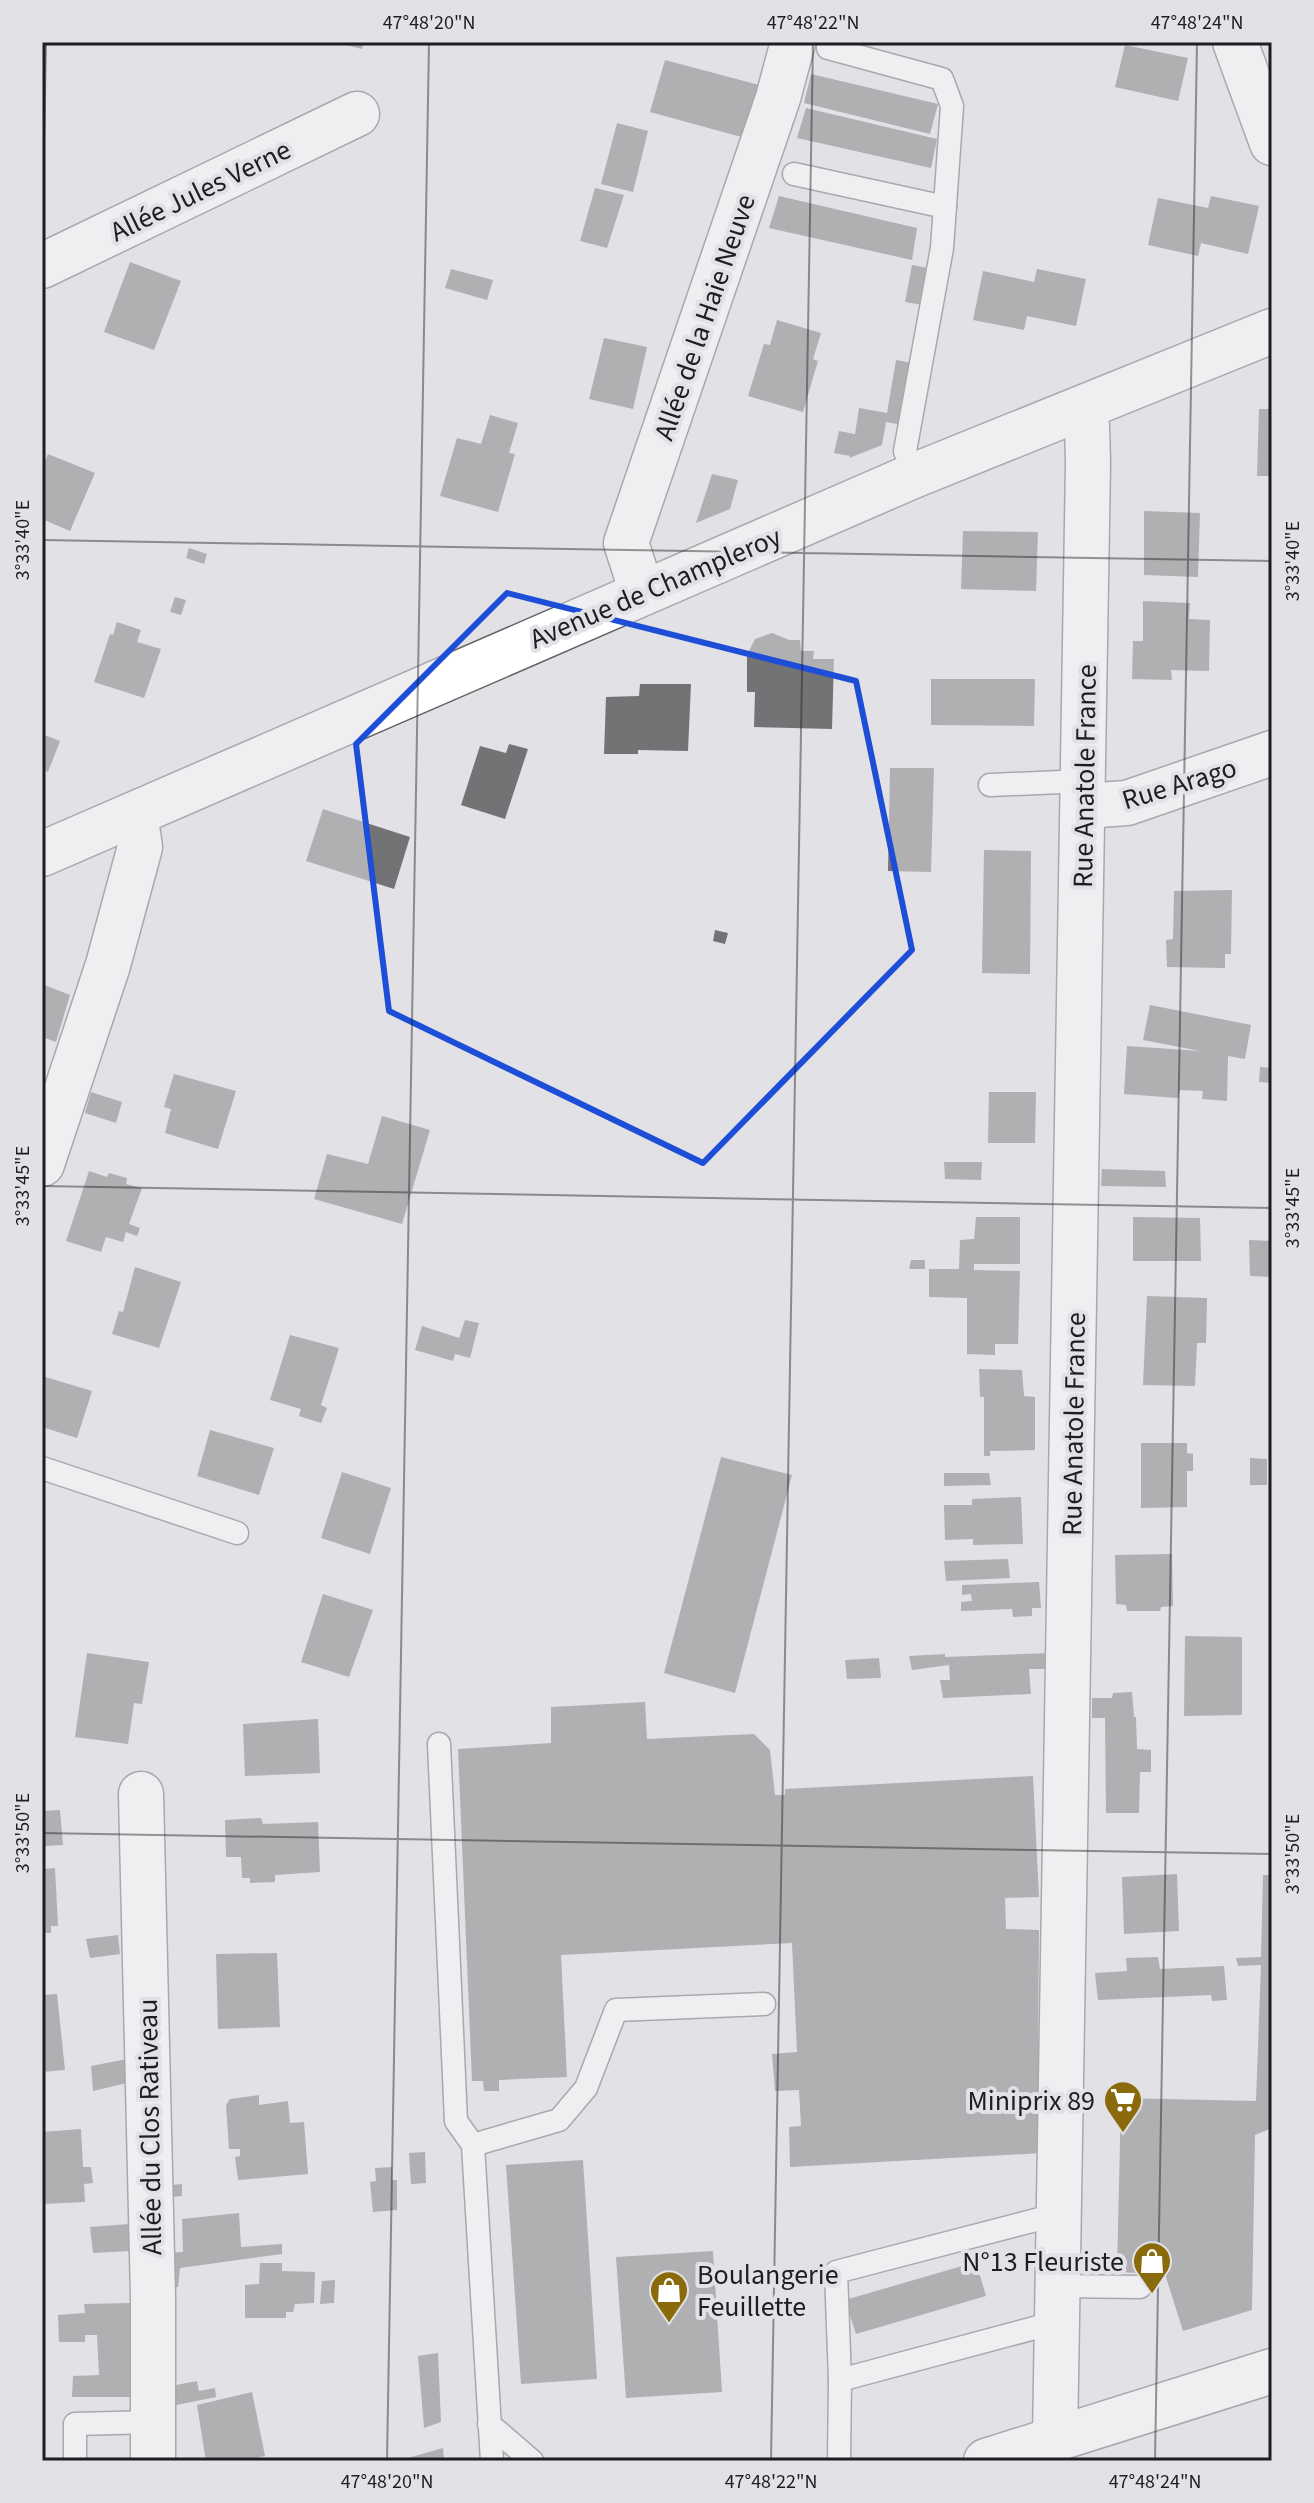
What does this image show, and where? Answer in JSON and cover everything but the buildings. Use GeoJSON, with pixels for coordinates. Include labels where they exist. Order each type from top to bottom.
{"type":"FeatureCollection","features":[{"type":"Feature","properties":{"kind":"street"},"geometry":{"type":"LineString","coordinates":[[1235,42],[1272,143]]}},
{"type":"Feature","properties":{"kind":"street","name":"Allée de la Haie Neuve"},"geometry":{"type":"LineString","coordinates":[[642,592],[626,543],[778,98],[811,45]]}},
{"type":"Feature","properties":{"kind":"street","name":"Allée Jules Verne"},"geometry":{"type":"LineString","coordinates":[[42,266],[357,114]]}},
{"type":"Feature","properties":{"kind":"street","name":"Avenue de Champleroy"},"geometry":{"type":"LineString","coordinates":[[42,854],[913,476],[1272,331]]}},
{"type":"Feature","properties":{"kind":"street","name":"Rue Anatole France"},"geometry":{"type":"LineString","coordinates":[[1055,2439],[1084,794],[1088,463],[1087,426],[1082,409]]}},
{"type":"Feature","properties":{"kind":"street","name":"Rue Arago"},"geometry":{"type":"LineString","coordinates":[[1084,794],[1127,803],[1272,753]]}},
{"type":"Feature","properties":{"kind":"street"},"geometry":{"type":"LineString","coordinates":[[42,1164],[108,965],[140,847],[135,814]]}},
{"type":"Feature","properties":{"kind":"street","name":"Allée du Clos Rativeau"},"geometry":{"type":"LineString","coordinates":[[141,1794],[153,2442]]}},
{"type":"Feature","properties":{"kind":"street"},"geometry":{"type":"LineString","coordinates":[[986,2461],[1272,2371]]}},
{"type":"Feature","properties":{"kind":"lane"},"geometry":{"type":"LineString","coordinates":[[811,45],[942,79],[952,106],[942,248],[905,451],[913,476]]}},
{"type":"Feature","properties":{"kind":"lane"},"geometry":{"type":"LineString","coordinates":[[794,174],[945,207]]}},
{"type":"Feature","properties":{"kind":"lane"},"geometry":{"type":"LineString","coordinates":[[990,785],[1084,794]]}},
{"type":"Feature","properties":{"kind":"lane"},"geometry":{"type":"LineString","coordinates":[[42,1468],[237,1533]]}},
{"type":"Feature","properties":{"kind":"lane"},"geometry":{"type":"LineString","coordinates":[[439,1744],[456,2121],[473,2145],[492,2461]]}},
{"type":"Feature","properties":{"kind":"lane"},"geometry":{"type":"LineString","coordinates":[[473,2145],[559,2120],[586,2088],[616,2010],[764,2004]]}},
{"type":"Feature","properties":{"kind":"lane"},"geometry":{"type":"LineString","coordinates":[[839,2461],[836,2272],[1059,2214]]}},
{"type":"Feature","properties":{"kind":"lane"},"geometry":{"type":"LineString","coordinates":[[840,2380],[1057,2304],[1140,2287]]}},
{"type":"Feature","properties":{"kind":"lane"},"geometry":{"type":"LineString","coordinates":[[75,2461],[75,2424],[153,2442]]}},
{"type":"Feature","properties":{"kind":"lane"},"geometry":{"type":"LineString","coordinates":[[489,2424],[532,2461]]}},
{"type":"Feature","properties":{"kind":"highlighted area"},"geometry":{"type":"Polygon","coordinates":[[[507,593],[856,681],[912,950],[703,1163],[389,1011],[356,744],[507,593]]]}},
{"type":"Feature","properties":{"kind":"place","name":"Miniprix 89"},"geometry":{"type":"Point","coordinates":[1123,2134]}},
{"type":"Feature","properties":{"kind":"place","name":"N°13 Fleuriste"},"geometry":{"type":"Point","coordinates":[1152,2295]}},
{"type":"Feature","properties":{"kind":"place","name":"Boulangerie Feuillette"},"geometry":{"type":"Point","coordinates":[669,2324]}}]}
